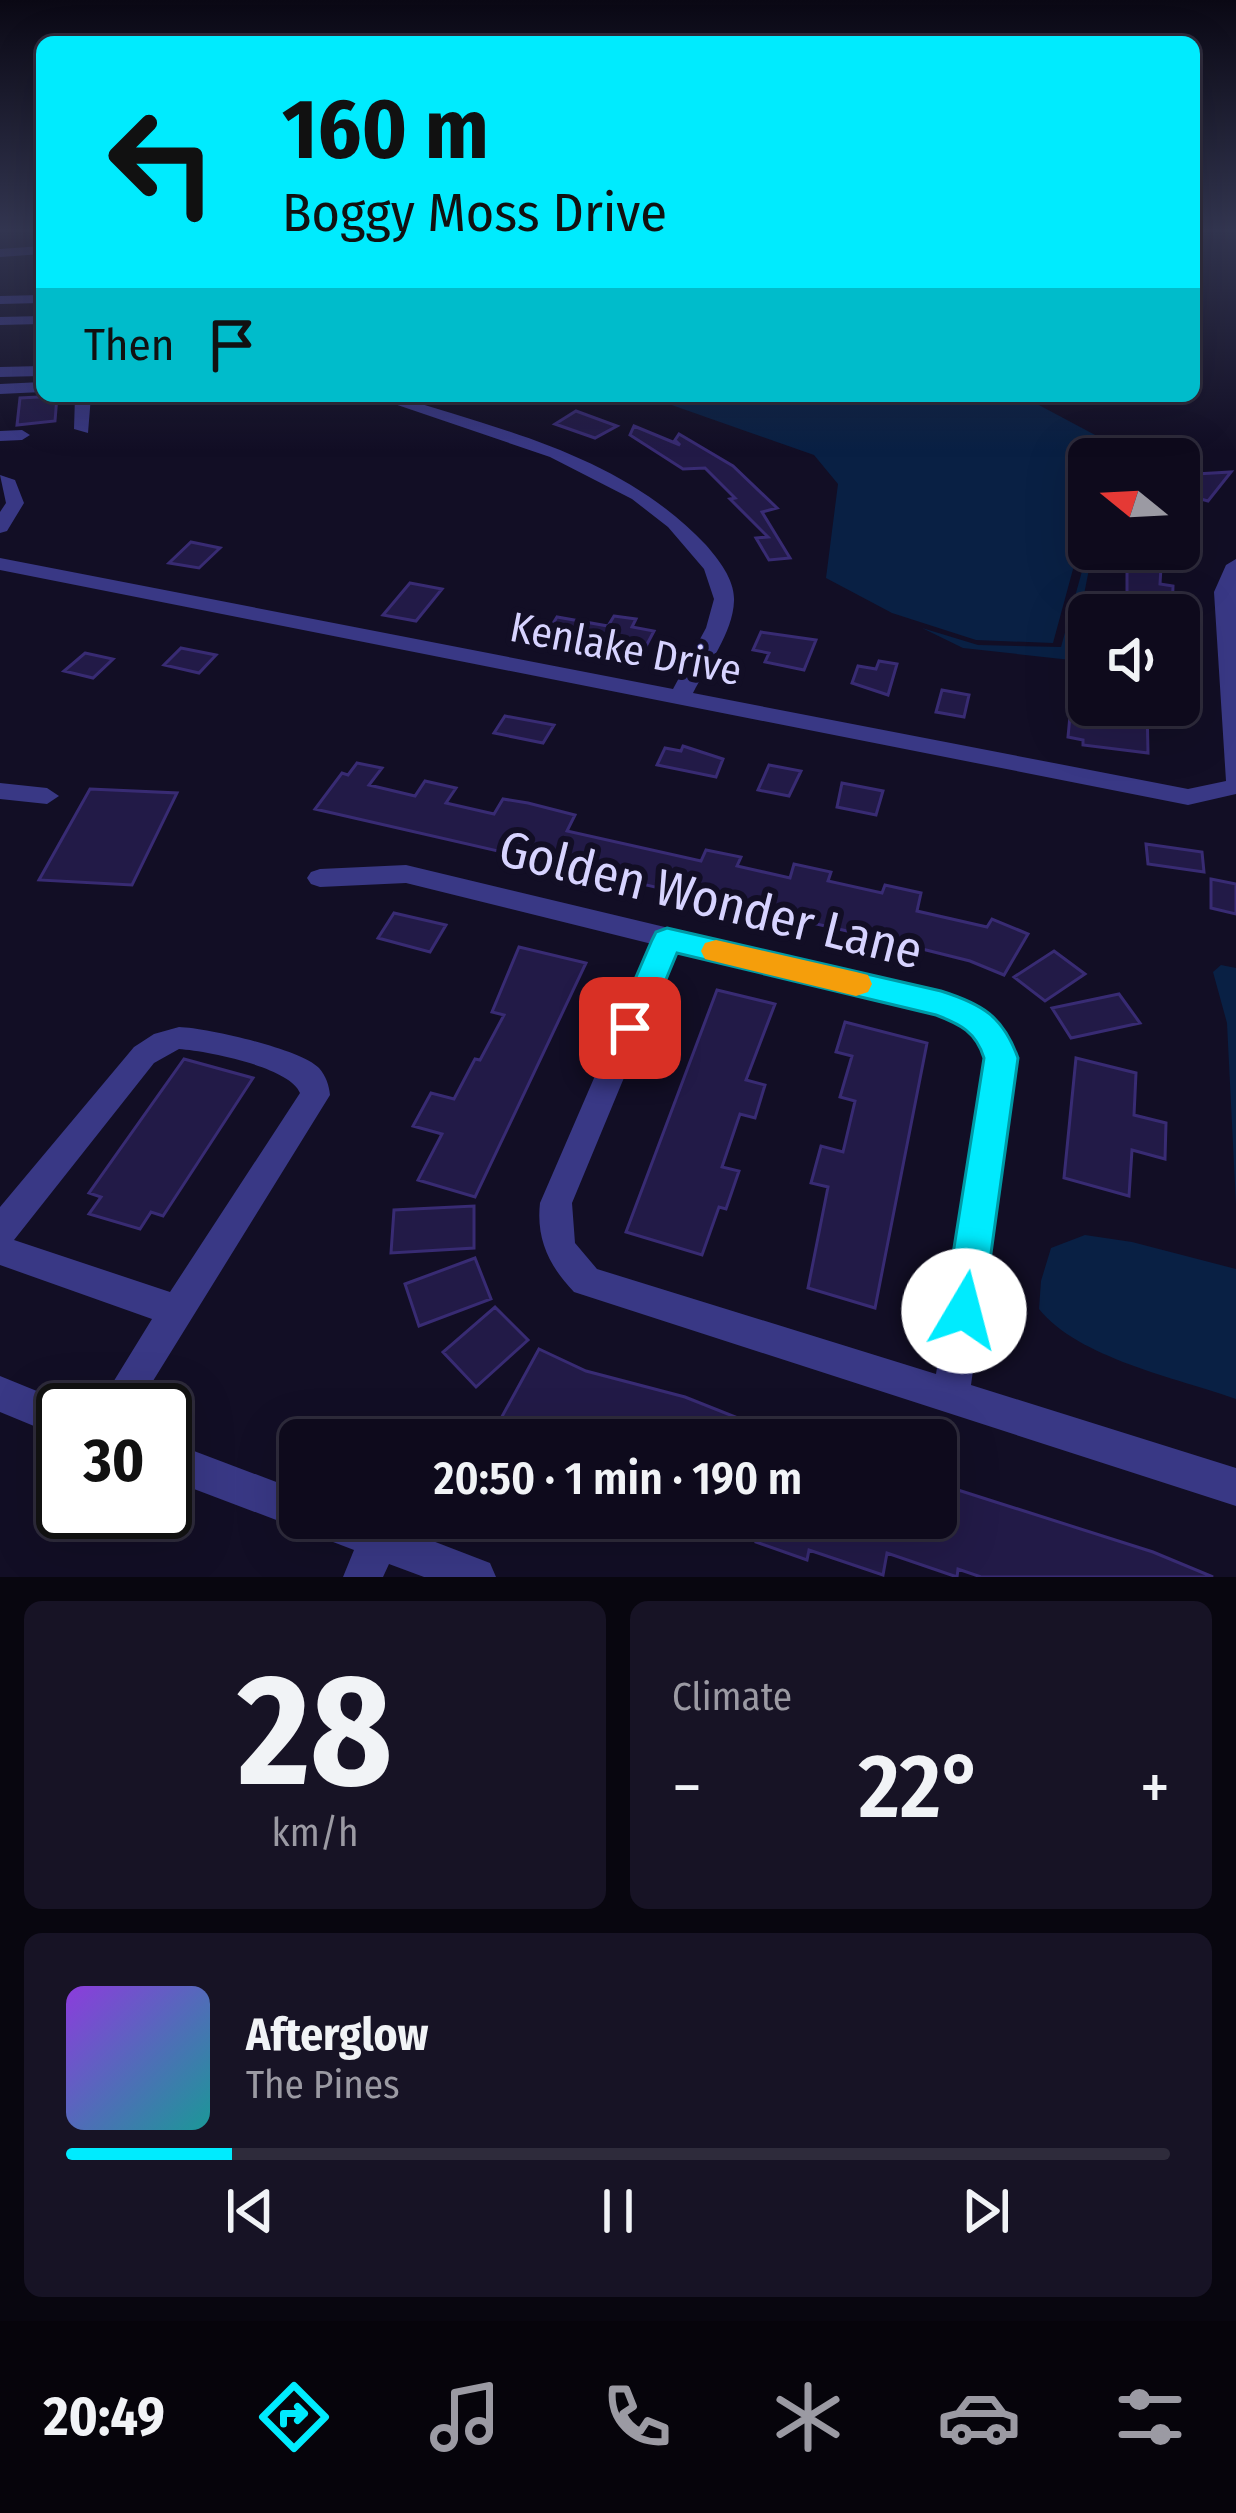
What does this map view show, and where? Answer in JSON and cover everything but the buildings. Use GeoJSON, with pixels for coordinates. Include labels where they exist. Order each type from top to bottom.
{"type":"FeatureCollection","features":[{"type":"Feature","properties":{"kind":"street"},"geometry":{"type":"LineString","coordinates":[[0,322],[36,320]]}},
{"type":"Feature","properties":{"kind":"street"},"geometry":{"type":"LineString","coordinates":[[0,371],[36,370]]}},
{"type":"Feature","properties":{"kind":"street"},"geometry":{"type":"LineString","coordinates":[[0,389],[36,387]]}},
{"type":"Feature","properties":{"kind":"street"},"geometry":{"type":"LineString","coordinates":[[82,429],[83,402]]}},
{"type":"Feature","properties":{"kind":"street"},"geometry":{"type":"LineString","coordinates":[[397,402],[591,467],[631,488],[695,544],[722,579],[724,608],[679,699]]}},
{"type":"Feature","properties":{"kind":"street"},"geometry":{"type":"LineString","coordinates":[[0,436],[22,435]]}},
{"type":"Feature","properties":{"kind":"street"},"geometry":{"type":"LineString","coordinates":[[0,481],[9,484],[15,503],[0,527]]}},
{"type":"Feature","properties":{"kind":"street","name":"Kenlake Drive"},"geometry":{"type":"LineString","coordinates":[[0,564],[1188,797],[1236,782],[1224,592],[1236,565]]}},
{"type":"Feature","properties":{"kind":"street"},"geometry":{"type":"LineString","coordinates":[[0,791],[47,796]]}},
{"type":"Feature","properties":{"kind":"street","name":"Golden Wonder Lane"},"geometry":{"type":"LineString","coordinates":[[320,878],[406,874],[941,1004],[973,1016],[993,1033],[1001,1058],[951,1396]]}},
{"type":"Feature","properties":{"kind":"street"},"geometry":{"type":"LineString","coordinates":[[667,940],[556,1203],[553,1228],[562,1258],[586,1281],[1236,1487]]}},
{"type":"Feature","properties":{"kind":"street"},"geometry":{"type":"LineString","coordinates":[[0,1232],[144,1055],[160,1043],[184,1038],[307,1073],[315,1095],[131,1383]]}},
{"type":"Feature","properties":{"kind":"street"},"geometry":{"type":"LineString","coordinates":[[0,1250],[177,1311]]}},
{"type":"Feature","properties":{"kind":"street"},"geometry":{"type":"LineString","coordinates":[[0,1394],[36,1409]]}},
{"type":"Feature","properties":{"kind":"street"},"geometry":{"type":"LineString","coordinates":[[192,1469],[279,1502]]}},
{"type":"Feature","properties":{"kind":"street"},"geometry":{"type":"LineString","coordinates":[[363,1577],[379,1540],[476,1577]]}},
{"type":"Feature","properties":{"kind":"water"},"geometry":{"type":"Polygon","coordinates":[[[663,402],[1033,402],[1097,436],[1068,438],[1068,570],[1073,570],[1053,643],[976,640],[892,613],[826,578],[838,484],[814,455],[663,402]]]}},
{"type":"Feature","properties":{"kind":"water"},"geometry":{"type":"Polygon","coordinates":[[[1082,570],[1089,570],[1084,594],[1076,594],[1082,570]]]}},
{"type":"Feature","properties":{"kind":"water"},"geometry":{"type":"Polygon","coordinates":[[[1068,622],[1068,660],[963,648],[922,628],[978,645],[1061,647],[1068,622]]]}},
{"type":"Feature","properties":{"kind":"water"},"geometry":{"type":"Polygon","coordinates":[[[1221,965],[1236,968],[1236,1205],[1227,1023],[1213,972],[1221,965]]]}},
{"type":"Feature","properties":{"kind":"water"},"geometry":{"type":"Polygon","coordinates":[[[1085,1235],[1236,1269],[1236,1399],[1103,1353],[1056,1326],[1039,1309],[1051,1248],[1085,1235]]]}},
{"type":"Feature","properties":{"kind":"slow traffic"},"geometry":{"type":"LineString","coordinates":[[716,951],[856,984]]}},
{"type":"Feature","properties":{"kind":"route"},"geometry":{"type":"LineString","coordinates":[[630,1028],[667,940],[941,1004],[973,1016],[993,1033],[1001,1058],[964,1311]]}}]}
